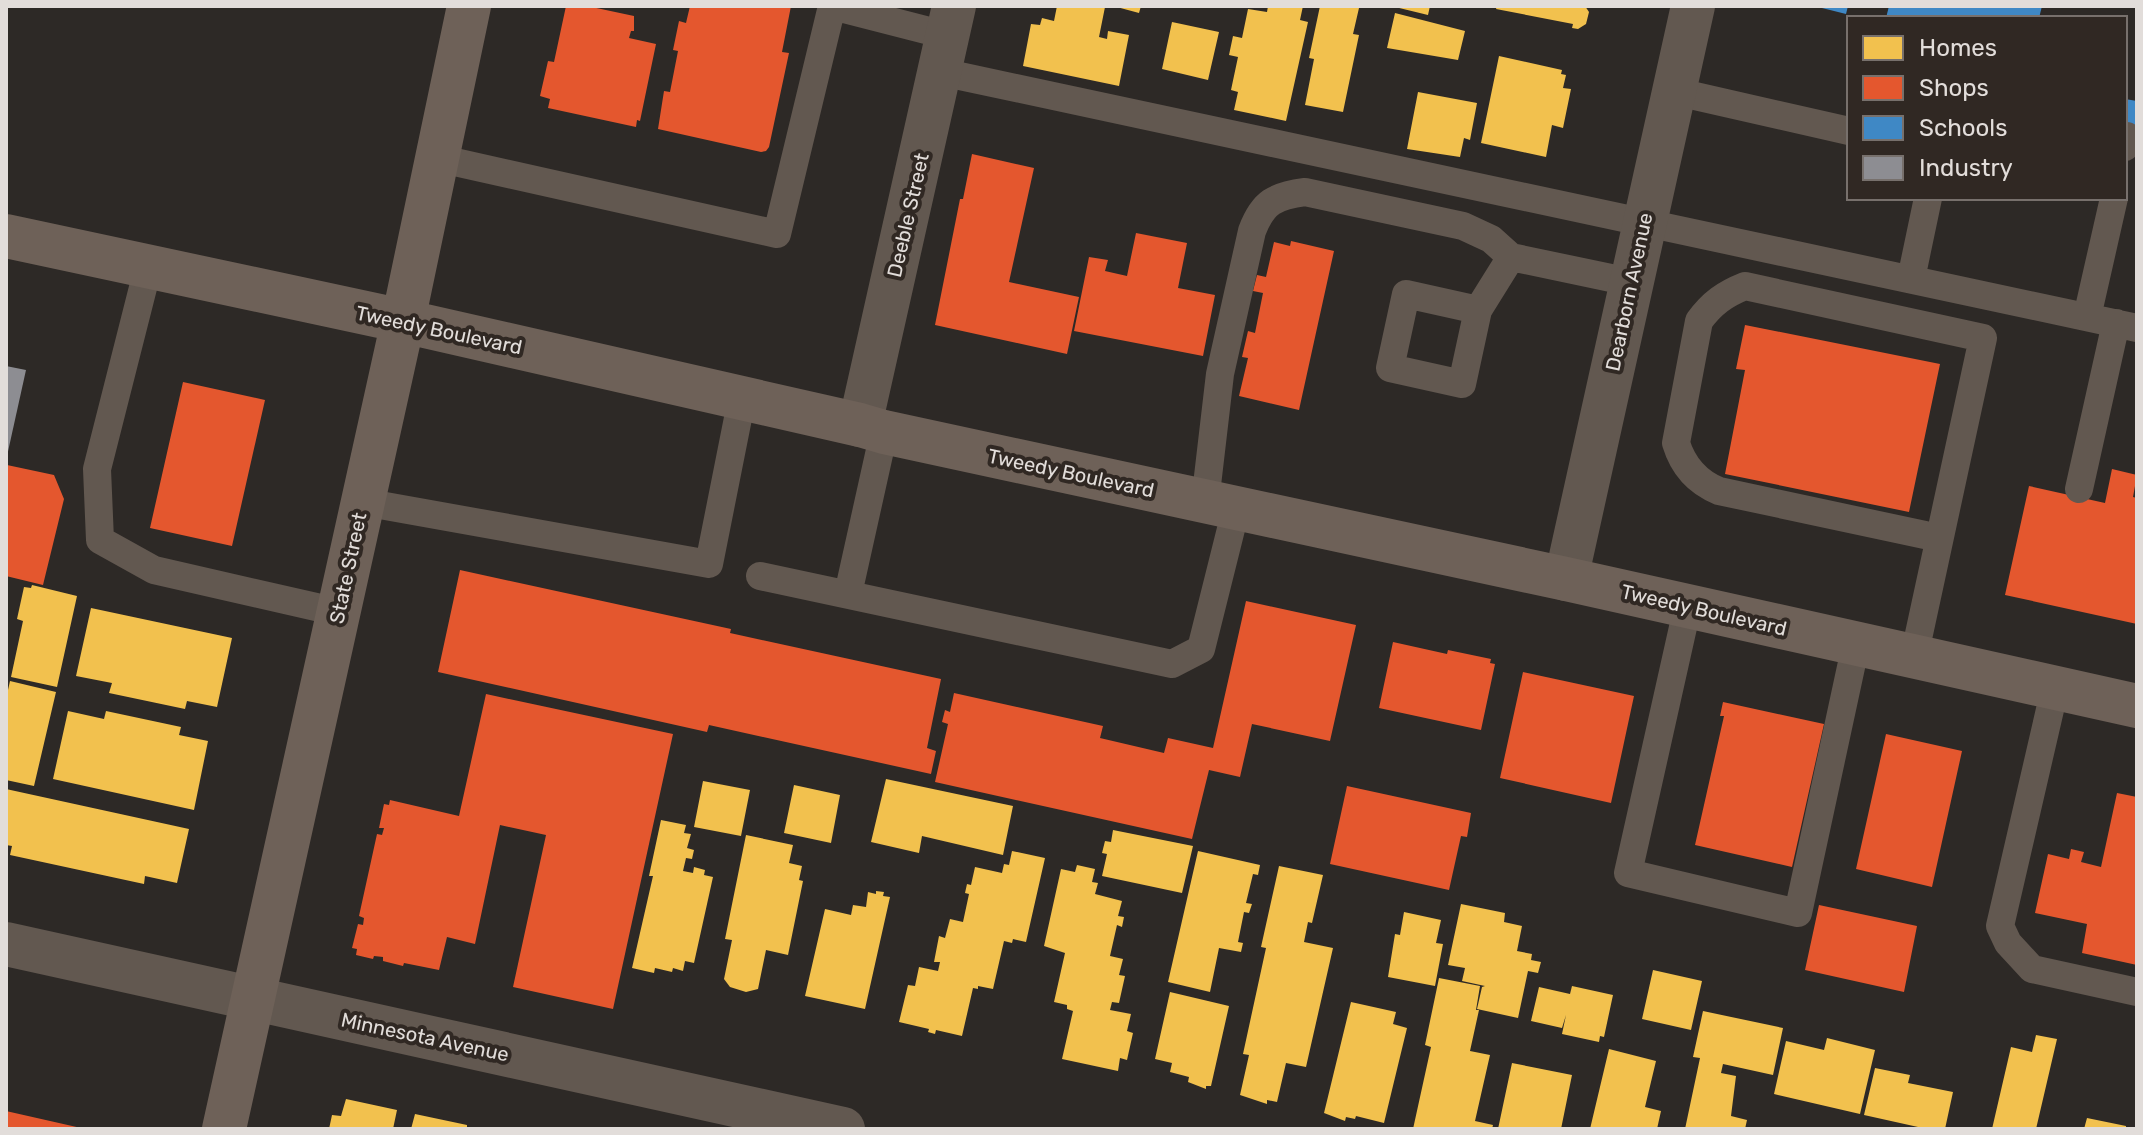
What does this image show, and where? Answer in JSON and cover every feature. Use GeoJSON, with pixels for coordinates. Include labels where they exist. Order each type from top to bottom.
{"type":"FeatureCollection","features":[{"type":"Feature","properties":{"kind":"main road","name":"State Street"},"geometry":{"type":"LineString","coordinates":[[224,1129],[403,321],[469,6]]}},
{"type":"Feature","properties":{"kind":"main road","name":"Tweedy Boulevard"},"geometry":{"type":"LineString","coordinates":[[6,236],[403,321],[872,428],[2137,706]]}},
{"type":"Feature","properties":{"kind":"street","name":"Dearborn Avenue"},"geometry":{"type":"LineString","coordinates":[[1566,579],[1693,6]]}},
{"type":"Feature","properties":{"kind":"street","name":"Deeble Street"},"geometry":{"type":"LineString","coordinates":[[872,428],[948,38]]}},
{"type":"Feature","properties":{"kind":"street","name":"Minnesota Avenue"},"geometry":{"type":"LineString","coordinates":[[6,944],[843,1129]]}},
{"type":"Feature","properties":{"kind":"lane"},"geometry":{"type":"LineString","coordinates":[[437,158],[777,234],[832,6],[1644,223],[2127,326],[2079,489]]}},
{"type":"Feature","properties":{"kind":"lane"},"geometry":{"type":"LineString","coordinates":[[1673,91],[1847,131]]}},
{"type":"Feature","properties":{"kind":"lane"},"geometry":{"type":"LineString","coordinates":[[760,576],[1172,664],[1201,649],[1221,505],[1220,374],[1252,231],[1258,216],[1269,202],[1285,195],[1305,192],[1463,226],[1491,239],[1511,257],[1630,282]]}},
{"type":"Feature","properties":{"kind":"lane"},"geometry":{"type":"LineString","coordinates":[[1911,279],[1928,200]]}},
{"type":"Feature","properties":{"kind":"lane"},"geometry":{"type":"LineString","coordinates":[[2087,317],[2114,200]]}},
{"type":"Feature","properties":{"kind":"lane"},"geometry":{"type":"LineString","coordinates":[[1478,310],[1511,257]]}},
{"type":"Feature","properties":{"kind":"lane"},"geometry":{"type":"LineString","coordinates":[[148,268],[97,469],[100,540],[154,570],[338,612]]}},
{"type":"Feature","properties":{"kind":"lane"},"geometry":{"type":"LineString","coordinates":[[1914,657],[1983,338],[1745,286],[1726,294],[1710,306],[1699,321],[1676,443],[1690,471],[1706,486],[1719,491],[1939,538]]}},
{"type":"Feature","properties":{"kind":"lane"},"geometry":{"type":"LineString","coordinates":[[363,502],[709,564],[742,398]]}},
{"type":"Feature","properties":{"kind":"lane"},"geometry":{"type":"LineString","coordinates":[[848,594],[872,428]]}},
{"type":"Feature","properties":{"kind":"lane"},"geometry":{"type":"LineString","coordinates":[[1688,605],[1628,873],[1798,913],[1856,644]]}},
{"type":"Feature","properties":{"kind":"lane"},"geometry":{"type":"LineString","coordinates":[[2055,688],[2000,926],[2008,943],[2032,969],[2137,992]]}},
{"type":"Feature","properties":{"kind":"building: Homes"},"geometry":{"type":"Polygon","coordinates":[[[1057,6],[1105,7],[1099,37],[1107,39],[1108,31],[1129,35],[1119,86],[1023,66],[1031,24],[1040,25],[1042,18],[1054,21],[1057,6]]]}},
{"type":"Feature","properties":{"kind":"building: Homes"},"geometry":{"type":"Polygon","coordinates":[[[1113,6],[1141,6],[1139,13],[1113,6]]]}},
{"type":"Feature","properties":{"kind":"building: Homes"},"geometry":{"type":"Polygon","coordinates":[[[1268,6],[1303,6],[1300,20],[1308,22],[1286,121],[1234,110],[1238,92],[1231,90],[1238,57],[1229,55],[1233,36],[1242,38],[1248,9],[1267,12],[1268,6]]]}},
{"type":"Feature","properties":{"kind":"building: Homes"},"geometry":{"type":"Polygon","coordinates":[[[1320,6],[1359,8],[1353,34],[1359,35],[1343,112],[1305,105],[1314,59],[1309,58],[1320,6]]]}},
{"type":"Feature","properties":{"kind":"building: Homes"},"geometry":{"type":"Polygon","coordinates":[[[1391,6],[1430,6],[1428,15],[1391,6]]]}},
{"type":"Feature","properties":{"kind":"building: Homes"},"geometry":{"type":"Polygon","coordinates":[[[1497,6],[1585,6],[1589,12],[1586,24],[1578,29],[1572,28],[1573,24],[1496,9],[1497,6]]]}},
{"type":"Feature","properties":{"kind":"building: Homes"},"geometry":{"type":"Polygon","coordinates":[[[1395,13],[1465,31],[1458,60],[1387,48],[1395,13]]]}},
{"type":"Feature","properties":{"kind":"building: Homes"},"geometry":{"type":"Polygon","coordinates":[[[1172,22],[1219,32],[1208,80],[1162,69],[1172,22]]]}},
{"type":"Feature","properties":{"kind":"building: Homes"},"geometry":{"type":"Polygon","coordinates":[[[1499,56],[1562,70],[1561,74],[1566,75],[1563,88],[1571,89],[1563,128],[1552,125],[1546,157],[1481,143],[1499,56]]]}},
{"type":"Feature","properties":{"kind":"building: Homes"},"geometry":{"type":"Polygon","coordinates":[[[1418,92],[1477,103],[1470,140],[1464,138],[1460,157],[1407,149],[1418,92]]]}},
{"type":"Feature","properties":{"kind":"building: Homes"},"geometry":{"type":"Polygon","coordinates":[[[32,585],[77,596],[57,687],[11,677],[23,621],[17,619],[24,587],[31,588],[32,585]]]}},
{"type":"Feature","properties":{"kind":"building: Homes"},"geometry":{"type":"Polygon","coordinates":[[[91,608],[232,638],[217,707],[187,701],[185,709],[109,693],[112,683],[76,676],[91,608]]]}},
{"type":"Feature","properties":{"kind":"building: Homes"},"geometry":{"type":"Polygon","coordinates":[[[10,681],[56,692],[34,786],[6,780],[6,699],[10,681]]]}},
{"type":"Feature","properties":{"kind":"building: Homes"},"geometry":{"type":"Polygon","coordinates":[[[68,711],[104,719],[106,711],[181,727],[179,735],[208,741],[194,810],[53,779],[68,711]]]}},
{"type":"Feature","properties":{"kind":"building: Homes"},"geometry":{"type":"Polygon","coordinates":[[[886,779],[1013,806],[1003,855],[922,836],[919,853],[871,842],[886,779]]]}},
{"type":"Feature","properties":{"kind":"building: Homes"},"geometry":{"type":"Polygon","coordinates":[[[703,781],[750,790],[741,836],[694,827],[703,781]]]}},
{"type":"Feature","properties":{"kind":"building: Homes"},"geometry":{"type":"Polygon","coordinates":[[[794,785],[840,795],[831,843],[784,833],[794,785]]]}},
{"type":"Feature","properties":{"kind":"building: Homes"},"geometry":{"type":"Polygon","coordinates":[[[6,789],[189,829],[177,883],[145,876],[144,884],[10,855],[12,846],[6,845],[6,789]]]}},
{"type":"Feature","properties":{"kind":"building: Homes"},"geometry":{"type":"Polygon","coordinates":[[[661,820],[686,825],[684,833],[691,834],[687,848],[694,850],[692,859],[686,858],[683,871],[693,873],[694,867],[705,870],[704,875],[713,877],[694,963],[685,961],[683,971],[655,968],[654,973],[632,968],[653,876],[649,876],[661,820]]]}},
{"type":"Feature","properties":{"kind":"building: Homes"},"geometry":{"type":"Polygon","coordinates":[[[1113,830],[1193,846],[1182,893],[1102,876],[1107,854],[1102,853],[1105,841],[1111,842],[1113,830]]]}},
{"type":"Feature","properties":{"kind":"building: Homes"},"geometry":{"type":"Polygon","coordinates":[[[746,835],[793,845],[789,863],[802,866],[799,880],[803,881],[788,955],[766,950],[758,989],[746,992],[730,987],[724,979],[732,940],[725,939],[746,835]]]}},
{"type":"Feature","properties":{"kind":"building: Homes"},"geometry":{"type":"Polygon","coordinates":[[[1012,851],[1045,858],[1026,942],[1013,939],[1012,943],[1004,941],[993,989],[973,988],[962,1036],[936,1030],[935,1034],[928,1032],[929,1029],[899,1022],[908,985],[915,986],[919,967],[938,971],[940,962],[934,962],[939,936],[945,938],[950,919],[963,922],[969,894],[965,893],[967,884],[971,885],[975,867],[1002,873],[1004,864],[1009,865],[1012,851]]]}},
{"type":"Feature","properties":{"kind":"building: Homes"},"geometry":{"type":"Polygon","coordinates":[[[1198,851],[1260,865],[1258,875],[1253,874],[1246,903],[1252,904],[1249,913],[1244,912],[1238,942],[1243,943],[1241,952],[1219,948],[1210,992],[1168,982],[1198,851]]]}},
{"type":"Feature","properties":{"kind":"building: Homes"},"geometry":{"type":"Polygon","coordinates":[[[1077,865],[1095,869],[1092,882],[1098,883],[1095,894],[1122,901],[1118,916],[1124,917],[1122,927],[1117,925],[1110,956],[1123,959],[1119,975],[1125,976],[1119,1003],[1112,1002],[1110,1010],[1131,1014],[1127,1031],[1133,1033],[1127,1060],[1120,1058],[1118,1071],[1062,1059],[1073,1011],[1067,1009],[1067,1005],[1054,1002],[1065,953],[1044,946],[1061,869],[1075,872],[1077,865]]]}},
{"type":"Feature","properties":{"kind":"building: Homes"},"geometry":{"type":"Polygon","coordinates":[[[1279,866],[1323,875],[1312,923],[1308,922],[1304,942],[1333,948],[1306,1067],[1286,1063],[1277,1102],[1267,1100],[1267,1104],[1240,1095],[1249,1055],[1243,1054],[1266,948],[1261,947],[1279,866]]]}},
{"type":"Feature","properties":{"kind":"building: Homes"},"geometry":{"type":"Polygon","coordinates":[[[876,891],[890,897],[865,1009],[805,996],[825,909],[851,915],[853,905],[866,907],[868,892],[876,894],[876,891]]]}},
{"type":"Feature","properties":{"kind":"building: Homes"},"geometry":{"type":"Polygon","coordinates":[[[1461,904],[1505,913],[1504,922],[1522,926],[1517,951],[1532,954],[1531,960],[1541,962],[1538,973],[1528,971],[1518,1018],[1477,1009],[1482,987],[1485,986],[1462,981],[1465,968],[1448,965],[1461,904]]]}},
{"type":"Feature","properties":{"kind":"building: Homes"},"geometry":{"type":"Polygon","coordinates":[[[1404,912],[1441,920],[1436,943],[1443,944],[1435,986],[1388,977],[1395,934],[1400,935],[1404,912]]]}},
{"type":"Feature","properties":{"kind":"building: Homes"},"geometry":{"type":"Polygon","coordinates":[[[1653,970],[1702,981],[1691,1030],[1642,1019],[1653,970]]]}},
{"type":"Feature","properties":{"kind":"building: Homes"},"geometry":{"type":"Polygon","coordinates":[[[1439,978],[1480,986],[1476,1010],[1479,1010],[1470,1051],[1490,1055],[1475,1121],[1493,1125],[1492,1129],[1413,1129],[1431,1047],[1425,1045],[1439,978]]]}},
{"type":"Feature","properties":{"kind":"building: Homes"},"geometry":{"type":"Polygon","coordinates":[[[1572,986],[1613,995],[1604,1037],[1600,1036],[1599,1042],[1562,1034],[1566,1015],[1562,1028],[1531,1021],[1539,987],[1570,994],[1572,986]]]}},
{"type":"Feature","properties":{"kind":"building: Homes"},"geometry":{"type":"Polygon","coordinates":[[[1170,992],[1229,1006],[1211,1086],[1206,1086],[1206,1089],[1188,1082],[1189,1077],[1170,1072],[1172,1063],[1155,1059],[1170,992]]]}},
{"type":"Feature","properties":{"kind":"building: Homes"},"geometry":{"type":"Polygon","coordinates":[[[1351,1002],[1396,1012],[1393,1024],[1407,1028],[1384,1123],[1356,1116],[1355,1119],[1346,1117],[1345,1121],[1324,1113],[1351,1002]]]}},
{"type":"Feature","properties":{"kind":"building: Homes"},"geometry":{"type":"Polygon","coordinates":[[[1703,1011],[1783,1028],[1773,1075],[1723,1064],[1721,1073],[1736,1076],[1731,1116],[1747,1120],[1745,1129],[1685,1129],[1700,1058],[1693,1057],[1703,1011]]]}},
{"type":"Feature","properties":{"kind":"building: Homes"},"geometry":{"type":"Polygon","coordinates":[[[2036,1035],[2057,1039],[2036,1129],[1992,1129],[2011,1047],[2032,1052],[2036,1035]]]}},
{"type":"Feature","properties":{"kind":"building: Homes"},"geometry":{"type":"Polygon","coordinates":[[[1827,1038],[1875,1050],[1860,1114],[1774,1094],[1786,1041],[1824,1050],[1827,1038]]]}},
{"type":"Feature","properties":{"kind":"building: Homes"},"geometry":{"type":"Polygon","coordinates":[[[1609,1049],[1656,1061],[1645,1107],[1661,1111],[1657,1129],[1590,1129],[1609,1049]]]}},
{"type":"Feature","properties":{"kind":"building: Homes"},"geometry":{"type":"Polygon","coordinates":[[[1512,1063],[1572,1075],[1561,1129],[1498,1129],[1512,1063]]]}},
{"type":"Feature","properties":{"kind":"building: Homes"},"geometry":{"type":"Polygon","coordinates":[[[1875,1068],[1910,1075],[1908,1083],[1953,1092],[1945,1129],[1927,1129],[1864,1115],[1875,1068]]]}},
{"type":"Feature","properties":{"kind":"building: Homes"},"geometry":{"type":"Polygon","coordinates":[[[346,1099],[397,1110],[393,1129],[329,1129],[332,1115],[341,1116],[346,1099]]]}},
{"type":"Feature","properties":{"kind":"building: Homes"},"geometry":{"type":"Polygon","coordinates":[[[415,1114],[467,1125],[467,1129],[411,1129],[415,1114]]]}},
{"type":"Feature","properties":{"kind":"building: Homes"},"geometry":{"type":"Polygon","coordinates":[[[2087,1118],[2126,1126],[2126,1129],[2084,1129],[2087,1118]]]}},
{"type":"Feature","properties":{"kind":"building: Shops"},"geometry":{"type":"Polygon","coordinates":[[[566,6],[587,6],[634,16],[634,31],[631,31],[629,38],[656,44],[640,121],[637,120],[636,127],[548,108],[550,99],[540,96],[548,61],[554,62],[566,6]]]}},
{"type":"Feature","properties":{"kind":"building: Shops"},"geometry":{"type":"Polygon","coordinates":[[[690,6],[791,6],[782,52],[789,53],[766,151],[658,129],[664,91],[670,92],[678,51],[673,50],[679,21],[686,23],[690,6]]]}},
{"type":"Feature","properties":{"kind":"building: Shops"},"geometry":{"type":"Polygon","coordinates":[[[972,154],[1034,168],[1009,282],[1079,297],[1067,354],[935,325],[972,154]]]}},
{"type":"Feature","properties":{"kind":"building: Shops"},"geometry":{"type":"Polygon","coordinates":[[[1136,233],[1187,243],[1178,288],[1215,295],[1203,356],[1074,331],[1089,257],[1108,260],[1105,271],[1127,276],[1136,233]]]}},
{"type":"Feature","properties":{"kind":"building: Shops"},"geometry":{"type":"Polygon","coordinates":[[[1291,241],[1334,251],[1299,410],[1239,396],[1248,358],[1242,357],[1248,331],[1255,333],[1263,293],[1253,291],[1257,275],[1266,277],[1274,242],[1290,246],[1291,241]]]}},
{"type":"Feature","properties":{"kind":"building: Shops"},"geometry":{"type":"Polygon","coordinates":[[[1745,325],[1940,364],[1909,512],[1725,474],[1745,370],[1736,369],[1745,325]]]}},
{"type":"Feature","properties":{"kind":"building: Shops"},"geometry":{"type":"Polygon","coordinates":[[[183,382],[265,400],[232,546],[150,528],[183,382]]]}},
{"type":"Feature","properties":{"kind":"building: Shops"},"geometry":{"type":"Polygon","coordinates":[[[7,465],[54,475],[64,499],[43,585],[6,576],[7,465]]]}},
{"type":"Feature","properties":{"kind":"building: Shops"},"geometry":{"type":"Polygon","coordinates":[[[2112,469],[2137,475],[2133,497],[2137,498],[2137,624],[2005,595],[2029,486],[2105,503],[2112,469]]]}},
{"type":"Feature","properties":{"kind":"building: Shops"},"geometry":{"type":"Polygon","coordinates":[[[460,570],[941,679],[927,748],[936,751],[931,774],[709,725],[707,732],[438,672],[460,570]]]}},
{"type":"Feature","properties":{"kind":"building: Shops"},"geometry":{"type":"Polygon","coordinates":[[[1246,601],[1356,625],[1330,741],[1252,724],[1240,777],[1209,770],[1192,839],[935,782],[948,724],[942,722],[945,710],[950,712],[954,693],[1103,726],[1100,738],[1164,753],[1168,738],[1213,748],[1246,601]]]}},
{"type":"Feature","properties":{"kind":"building: Shops"},"geometry":{"type":"Polygon","coordinates":[[[1393,642],[1447,654],[1448,650],[1491,659],[1490,663],[1495,664],[1481,730],[1379,708],[1393,642]]]}},
{"type":"Feature","properties":{"kind":"building: Shops"},"geometry":{"type":"Polygon","coordinates":[[[1523,672],[1634,696],[1611,803],[1500,778],[1523,672]]]}},
{"type":"Feature","properties":{"kind":"building: Shops"},"geometry":{"type":"Polygon","coordinates":[[[486,694],[673,734],[613,1009],[513,987],[546,835],[500,825],[475,944],[447,937],[439,970],[404,963],[403,966],[383,961],[383,957],[374,956],[373,959],[356,955],[357,949],[352,948],[358,924],[363,925],[364,918],[359,916],[377,834],[382,835],[384,828],[379,828],[384,804],[389,805],[390,800],[459,816],[486,694]]]}},
{"type":"Feature","properties":{"kind":"building: Shops"},"geometry":{"type":"Polygon","coordinates":[[[1723,702],[1824,724],[1792,867],[1695,845],[1724,716],[1720,716],[1723,702]]]}},
{"type":"Feature","properties":{"kind":"building: Shops"},"geometry":{"type":"Polygon","coordinates":[[[1886,734],[1962,751],[1932,887],[1856,869],[1886,734]]]}},
{"type":"Feature","properties":{"kind":"building: Shops"},"geometry":{"type":"Polygon","coordinates":[[[1347,786],[1471,813],[1467,837],[1461,836],[1449,890],[1330,864],[1347,786]]]}},
{"type":"Feature","properties":{"kind":"building: Shops"},"geometry":{"type":"Polygon","coordinates":[[[2117,793],[2137,797],[2137,965],[2082,953],[2087,924],[2035,913],[2048,854],[2069,859],[2071,849],[2084,852],[2081,862],[2101,867],[2117,793]]]}},
{"type":"Feature","properties":{"kind":"building: Shops"},"geometry":{"type":"Polygon","coordinates":[[[1819,905],[1917,926],[1904,992],[1805,970],[1819,905]]]}},
{"type":"Feature","properties":{"kind":"building: Shops"},"geometry":{"type":"Polygon","coordinates":[[[6,1111],[81,1128],[81,1129],[6,1129],[6,1111]]]}},
{"type":"Feature","properties":{"kind":"building: Schools"},"geometry":{"type":"Polygon","coordinates":[[[1814,6],[1848,6],[1846,14],[1814,6]]]}},
{"type":"Feature","properties":{"kind":"building: Schools"},"geometry":{"type":"Polygon","coordinates":[[[1889,6],[2042,6],[2040,16],[1886,16],[1889,6]]]}},
{"type":"Feature","properties":{"kind":"building: Schools"},"geometry":{"type":"Polygon","coordinates":[[[2127,99],[2137,101],[2137,128],[2127,126],[2127,99]]]}},
{"type":"Feature","properties":{"kind":"building: Industry"},"geometry":{"type":"Polygon","coordinates":[[[6,366],[26,370],[7,456],[6,456],[6,366]]]}}]}
